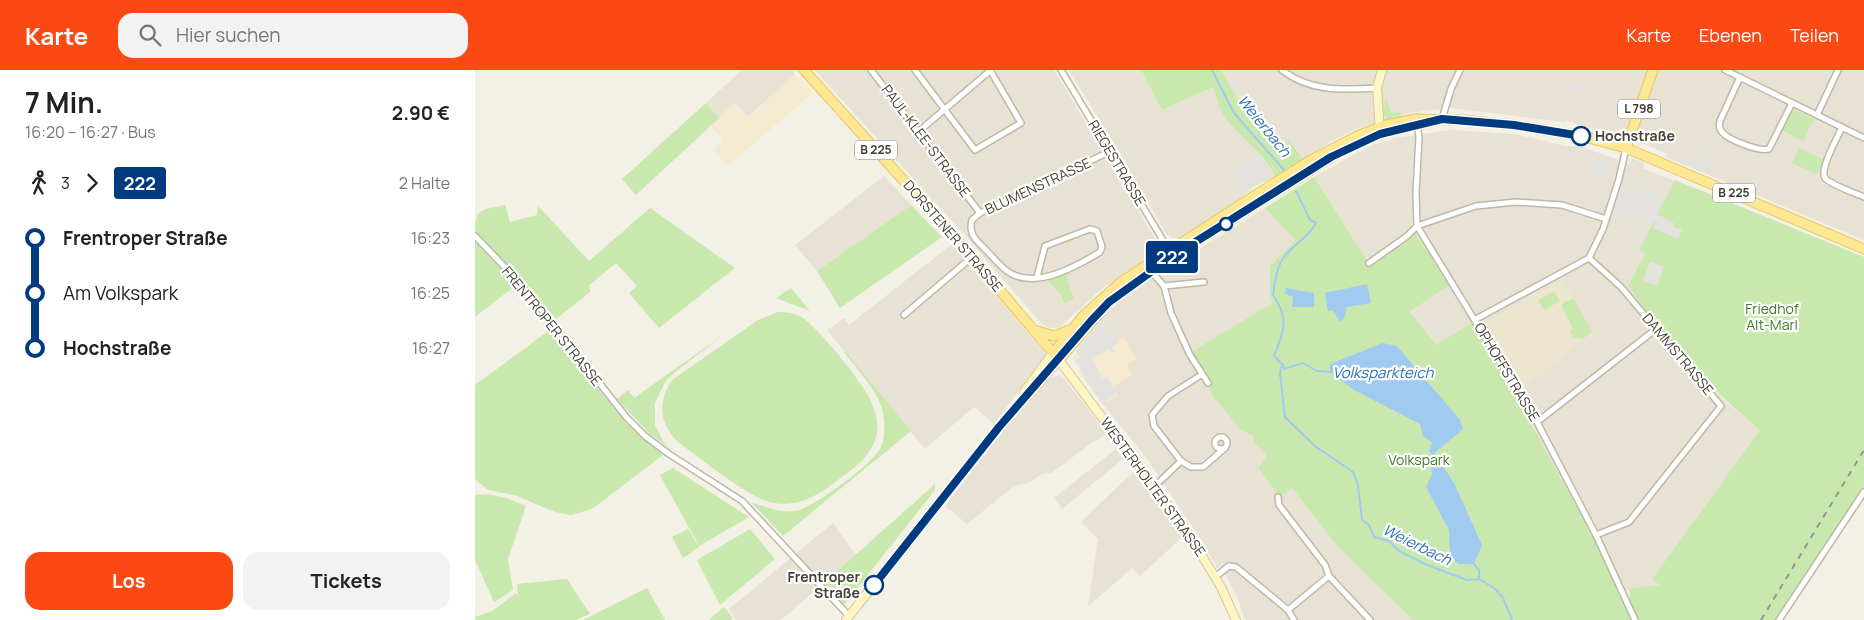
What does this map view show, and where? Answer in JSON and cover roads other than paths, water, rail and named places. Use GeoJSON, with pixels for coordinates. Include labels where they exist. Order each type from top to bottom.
{"type":"FeatureCollection","features":[{"type":"Feature","properties":{"kind":"main road","name":"DORSTENER STRASSE"},"geometry":{"type":"LineString","coordinates":[[804,70],[972,257],[1037,331],[1056,356]]}},
{"type":"Feature","properties":{"kind":"main road"},"geometry":{"type":"LineString","coordinates":[[1379,131],[1377,88],[1382,70]]}},
{"type":"Feature","properties":{"kind":"main road","name":"L 798"},"geometry":{"type":"LineString","coordinates":[[1626,148],[1653,70]]}},
{"type":"Feature","properties":{"kind":"main road","name":"B 225"},"geometry":{"type":"LineString","coordinates":[[1056,356],[1073,328],[1104,296],[1331,157],[1379,131],[1417,122],[1442,119],[1556,132],[1626,148],[1864,249]]}},
{"type":"Feature","properties":{"kind":"main road","name":"B 225"},"geometry":{"type":"LineString","coordinates":[[1056,356],[1109,302],[1149,268]]}},
{"type":"Feature","properties":{"kind":"main road"},"geometry":{"type":"LineString","coordinates":[[1037,331],[1054,336],[1073,328]]}},
{"type":"Feature","properties":{"kind":"main road"},"geometry":{"type":"LineString","coordinates":[[847,618],[1056,356]]}},
{"type":"Feature","properties":{"kind":"main road","name":"WESTERHOLTER STRASSE"},"geometry":{"type":"LineString","coordinates":[[1056,356],[1187,531],[1215,577],[1236,620]]}},
{"type":"Feature","properties":{"kind":"street","name":"PAUL-KLEE-STRASSE"},"geometry":{"type":"LineString","coordinates":[[871,70],[980,213]]}},
{"type":"Feature","properties":{"kind":"street"},"geometry":{"type":"LineString","coordinates":[[915,70],[945,109],[975,150],[1021,123],[991,70],[945,109],[918,132]]}},
{"type":"Feature","properties":{"kind":"street","name":"RIEGESTRASSE"},"geometry":{"type":"LineString","coordinates":[[1061,70],[1171,254]]}},
{"type":"Feature","properties":{"kind":"street"},"geometry":{"type":"LineString","coordinates":[[1281,70],[1304,82],[1321,88],[1340,90],[1377,88]]}},
{"type":"Feature","properties":{"kind":"street"},"geometry":{"type":"LineString","coordinates":[[1442,119],[1460,70]]}},
{"type":"Feature","properties":{"kind":"street"},"geometry":{"type":"LineString","coordinates":[[1725,70],[1864,138]]}},
{"type":"Feature","properties":{"kind":"street"},"geometry":{"type":"LineString","coordinates":[[1817,115],[1838,70]]}},
{"type":"Feature","properties":{"kind":"street"},"geometry":{"type":"LineString","coordinates":[[1740,77],[1720,121],[1720,128],[1724,134],[1757,150],[1769,149],[1792,103]]}},
{"type":"Feature","properties":{"kind":"street"},"geometry":{"type":"LineString","coordinates":[[1417,122],[1419,137],[1416,192],[1417,226]]}},
{"type":"Feature","properties":{"kind":"street"},"geometry":{"type":"LineString","coordinates":[[1842,128],[1824,167],[1824,176],[1829,181],[1864,197]]}},
{"type":"Feature","properties":{"kind":"street"},"geometry":{"type":"LineString","coordinates":[[1476,319],[1589,258],[1606,219],[1619,179],[1626,148]]}},
{"type":"Feature","properties":{"kind":"street","name":"BLUMENSTRASSE"},"geometry":{"type":"LineString","coordinates":[[1037,277],[1045,246],[1090,229],[1097,231],[1102,247],[1100,252],[1067,271],[1053,276],[1037,277],[1008,272],[971,234],[971,226],[980,213],[1111,151]]}},
{"type":"Feature","properties":{"kind":"street"},"geometry":{"type":"LineString","coordinates":[[1369,263],[1407,236],[1417,226],[1476,206],[1515,202],[1562,204],[1606,219]]}},
{"type":"Feature","properties":{"kind":"street","name":"OPHOFFSTRASSE"},"geometry":{"type":"LineString","coordinates":[[1417,226],[1476,319],[1537,422],[1596,535],[1635,620]]}},
{"type":"Feature","properties":{"kind":"street","name":"FRENTROPER STRASSE"},"geometry":{"type":"LineString","coordinates":[[475,236],[522,285],[627,418],[645,436],[669,454],[742,501],[847,618]]}},
{"type":"Feature","properties":{"kind":"street"},"geometry":{"type":"LineString","coordinates":[[904,315],[972,257]]}},
{"type":"Feature","properties":{"kind":"street","name":"DAMMSTRASSE"},"geometry":{"type":"LineString","coordinates":[[1589,258],[1621,286],[1721,406],[1629,522],[1596,535]]}},
{"type":"Feature","properties":{"kind":"street"},"geometry":{"type":"LineString","coordinates":[[1149,268],[1164,286],[1171,313],[1201,375],[1208,383]]}},
{"type":"Feature","properties":{"kind":"street"},"geometry":{"type":"LineString","coordinates":[[1164,286],[1204,282]]}},
{"type":"Feature","properties":{"kind":"street"},"geometry":{"type":"LineString","coordinates":[[1537,422],[1656,329]]}},
{"type":"Feature","properties":{"kind":"street"},"geometry":{"type":"LineString","coordinates":[[1201,375],[1168,396],[1152,415],[1154,426],[1181,461],[1191,467],[1203,467],[1225,448]]}},
{"type":"Feature","properties":{"kind":"street"},"geometry":{"type":"LineString","coordinates":[[1155,486],[1181,461]]}},
{"type":"Feature","properties":{"kind":"street"},"geometry":{"type":"LineString","coordinates":[[1779,620],[1864,492]]}},
{"type":"Feature","properties":{"kind":"street"},"geometry":{"type":"LineString","coordinates":[[1278,497],[1279,505],[1325,565],[1329,576],[1370,620]]}},
{"type":"Feature","properties":{"kind":"street"},"geometry":{"type":"LineString","coordinates":[[1215,577],[1229,566],[1233,566],[1287,610],[1294,620]]}},
{"type":"Feature","properties":{"kind":"street"},"geometry":{"type":"LineString","coordinates":[[1287,610],[1329,576]]}},
{"type":"Feature","properties":{"kind":"water"},"geometry":{"type":"Polygon","coordinates":[[[1367,284],[1371,303],[1347,307],[1344,318],[1340,322],[1333,310],[1328,311],[1325,293],[1367,284]]]}},
{"type":"Feature","properties":{"kind":"water"},"geometry":{"type":"Polygon","coordinates":[[[1286,288],[1314,293],[1314,307],[1292,307],[1293,297],[1285,294],[1286,288]]]}},
{"type":"Feature","properties":{"kind":"water","name":"Volksparkteich"},"geometry":{"type":"Polygon","coordinates":[[[1383,343],[1397,346],[1460,420],[1463,429],[1432,455],[1429,451],[1432,442],[1423,436],[1420,424],[1354,390],[1330,372],[1330,364],[1383,343]]]}},
{"type":"Feature","properties":{"kind":"water"},"geometry":{"type":"Polygon","coordinates":[[[1437,456],[1455,485],[1482,545],[1474,564],[1458,564],[1450,553],[1449,530],[1426,487],[1432,474],[1430,460],[1437,456]]]}},
{"type":"Feature","properties":{"kind":"waterway","name":"Weierbach"},"geometry":{"type":"LineString","coordinates":[[1212,70],[1234,113],[1284,170]]}},
{"type":"Feature","properties":{"kind":"waterway","name":"Weierbach"},"geometry":{"type":"LineString","coordinates":[[1296,191],[1310,220],[1316,223],[1309,233],[1281,261],[1274,286],[1273,295],[1282,311],[1284,325],[1274,356],[1282,364],[1280,373],[1285,417],[1315,446],[1353,472],[1358,485],[1362,520],[1369,525],[1374,537],[1389,541],[1399,551],[1427,565],[1467,580],[1479,579],[1494,588],[1503,598],[1512,620]]}},
{"type":"Feature","properties":{"kind":"waterway"},"geometry":{"type":"LineString","coordinates":[[1283,364],[1284,369],[1303,363],[1317,371],[1330,372]]}},
{"type":"Feature","properties":{"kind":"waterway"},"geometry":{"type":"LineString","coordinates":[[1474,564],[1479,570],[1479,579]]}},
{"type":"Feature","properties":{"kind":"railway"},"geometry":{"type":"LineString","coordinates":[[1761,620],[1864,450]]}},
{"type":"Feature","properties":{"kind":"place","name":"Hochstraße"},"geometry":{"type":"Point","coordinates":[1581,136]}},
{"type":"Feature","properties":{"kind":"place","name":"Frentroper Straße"},"geometry":{"type":"Point","coordinates":[874,585]}},
{"type":"Feature","properties":{"kind":"park label","name":"Friedhof Alt-Marl"},"geometry":{"type":"Point","coordinates":[1772,318]}},
{"type":"Feature","properties":{"kind":"park label","name":"Volkspark"},"geometry":{"type":"Point","coordinates":[1419,460]}}]}
